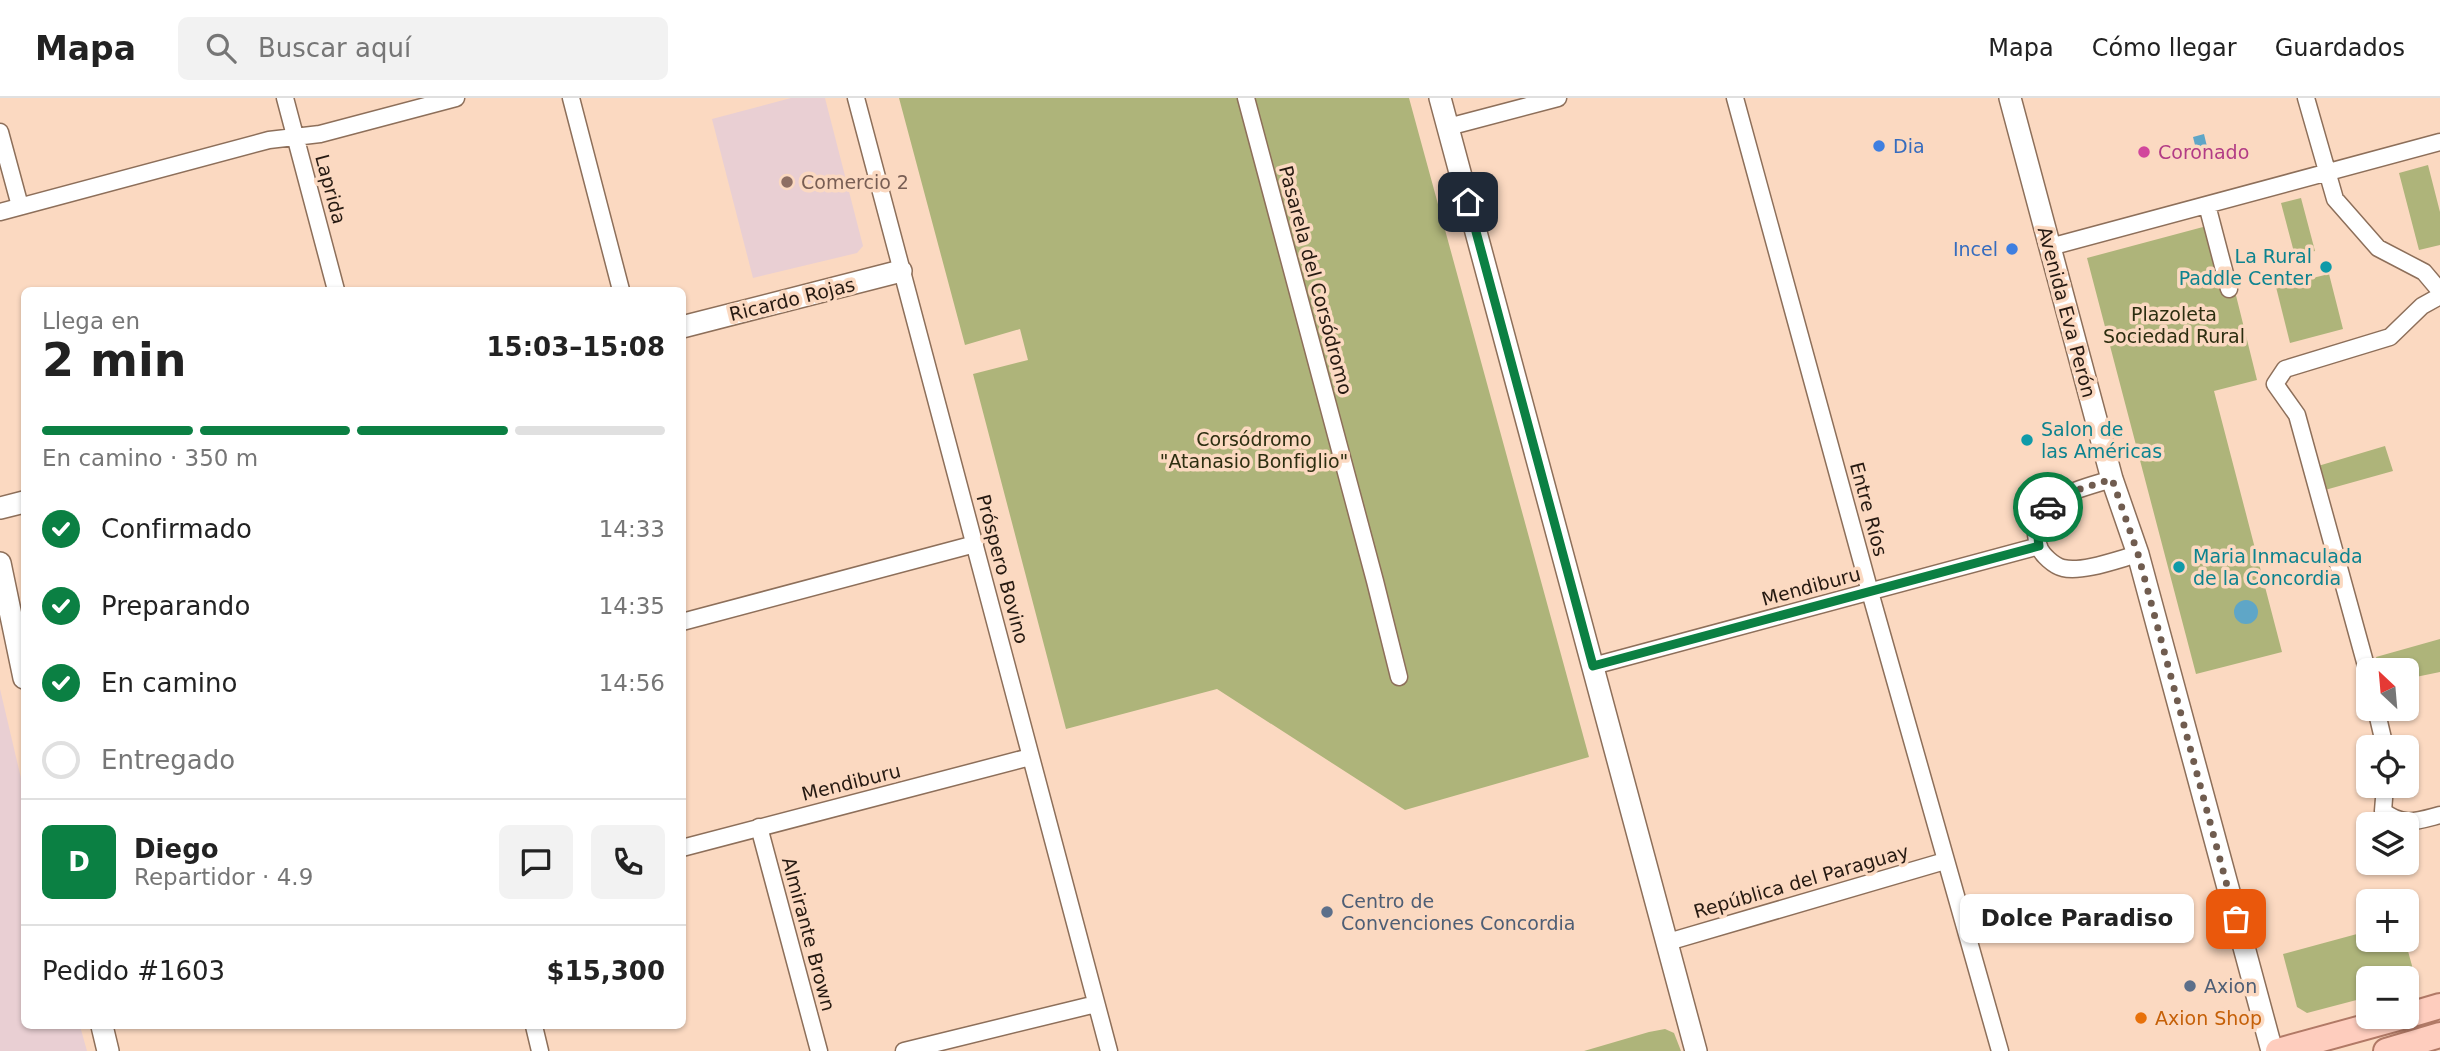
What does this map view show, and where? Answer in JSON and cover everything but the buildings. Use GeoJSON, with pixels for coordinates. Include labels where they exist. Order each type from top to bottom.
{"type":"FeatureCollection","features":[{"type":"Feature","properties":{"kind":"main road"},"geometry":{"type":"LineString","coordinates":[[2419,1012],[2440,1006]]}},
{"type":"Feature","properties":{"kind":"main road"},"geometry":{"type":"LineString","coordinates":[[2277,1051],[2357,1029]]}},
{"type":"Feature","properties":{"kind":"main road"},"geometry":{"type":"LineString","coordinates":[[2386,1051],[2440,1035]]}},
{"type":"Feature","properties":{"kind":"street","name":"Laprida"},"geometry":{"type":"LineString","coordinates":[[285,98],[335,287]]}},
{"type":"Feature","properties":{"kind":"street"},"geometry":{"type":"LineString","coordinates":[[0,212],[269,140],[320,134],[456,98]]}},
{"type":"Feature","properties":{"kind":"street"},"geometry":{"type":"LineString","coordinates":[[571,98],[620,287]]}},
{"type":"Feature","properties":{"kind":"street","name":"Próspero Bovino"},"geometry":{"type":"LineString","coordinates":[[856,98],[1109,1051]]}},
{"type":"Feature","properties":{"kind":"street","name":"Pasarela del Corsódromo"},"geometry":{"type":"LineString","coordinates":[[1246,98],[1399,677]]}},
{"type":"Feature","properties":{"kind":"street"},"geometry":{"type":"LineString","coordinates":[[1440,98],[1696,1051]]}},
{"type":"Feature","properties":{"kind":"street"},"geometry":{"type":"LineString","coordinates":[[1448,127],[1558,98]]}},
{"type":"Feature","properties":{"kind":"street","name":"Entre Ríos"},"geometry":{"type":"LineString","coordinates":[[1735,98],[1945,862],[2000,1051]]}},
{"type":"Feature","properties":{"kind":"street","name":"Avenida Eva Perón"},"geometry":{"type":"LineString","coordinates":[[2010,98],[2112,479],[2138,554],[2272,1051]]}},
{"type":"Feature","properties":{"kind":"street"},"geometry":{"type":"LineString","coordinates":[[2306,98],[2335,199],[2378,248],[2424,272],[2440,293],[2422,306],[2390,337],[2285,369],[2275,384],[2297,415],[2364,658]]}},
{"type":"Feature","properties":{"kind":"street"},"geometry":{"type":"LineString","coordinates":[[0,132],[20,206]]}},
{"type":"Feature","properties":{"kind":"street"},"geometry":{"type":"LineString","coordinates":[[2050,247],[2440,142]]}},
{"type":"Feature","properties":{"kind":"street"},"geometry":{"type":"LineString","coordinates":[[2207,205],[2229,289]]}},
{"type":"Feature","properties":{"kind":"street","name":"Ricardo Rojas"},"geometry":{"type":"LineString","coordinates":[[686,326],[901,271]]}},
{"type":"Feature","properties":{"kind":"street"},"geometry":{"type":"LineString","coordinates":[[2112,479],[2061,495],[2043,510],[2037,524],[2039,546],[2044,556],[2062,568],[2083,568],[2138,554]]}},
{"type":"Feature","properties":{"kind":"street"},"geometry":{"type":"LineString","coordinates":[[0,508],[21,503]]}},
{"type":"Feature","properties":{"kind":"street"},"geometry":{"type":"LineString","coordinates":[[686,621],[975,544]]}},
{"type":"Feature","properties":{"kind":"street","name":"Mendiburu"},"geometry":{"type":"LineString","coordinates":[[1593,666],[2039,546]]}},
{"type":"Feature","properties":{"kind":"street"},"geometry":{"type":"LineString","coordinates":[[0,563],[21,664]]}},
{"type":"Feature","properties":{"kind":"street","name":"Mendiburu"},"geometry":{"type":"LineString","coordinates":[[686,847],[1030,757]]}},
{"type":"Feature","properties":{"kind":"street"},"geometry":{"type":"LineString","coordinates":[[2384,798],[2383,811],[2395,820],[2413,822],[2440,815]]}},
{"type":"Feature","properties":{"kind":"street","name":"Almirante Brown"},"geometry":{"type":"LineString","coordinates":[[759,827],[820,1051]]}},
{"type":"Feature","properties":{"kind":"street","name":"República del Paraguay"},"geometry":{"type":"LineString","coordinates":[[1668,942],[1945,862]]}},
{"type":"Feature","properties":{"kind":"street"},"geometry":{"type":"LineString","coordinates":[[904,1051],[1096,1004]]}},
{"type":"Feature","properties":{"kind":"street"},"geometry":{"type":"LineString","coordinates":[[103,1029],[108,1051]]}},
{"type":"Feature","properties":{"kind":"street"},"geometry":{"type":"LineString","coordinates":[[535,1029],[540,1051]]}},
{"type":"Feature","properties":{"kind":"shaded area","name":"Comercio 2"},"geometry":{"type":"Polygon","coordinates":[[[791,98],[825,98],[863,246],[857,253],[753,278],[712,119],[791,98]]]}},
{"type":"Feature","properties":{"kind":"shaded area"},"geometry":{"type":"Polygon","coordinates":[[[0,689],[21,778],[21,1029],[81,1029],[87,1051],[0,1051],[0,689]]]}},
{"type":"Feature","properties":{"kind":"green space","name":"Corsódromo \"Atanasio Bonfiglio\""},"geometry":{"type":"Polygon","coordinates":[[[899,98],[1409,98],[1589,757],[1405,810],[1217,689],[1066,729],[973,374],[1028,360],[1020,329],[965,345],[899,98]]]}},
{"type":"Feature","properties":{"kind":"green space"},"geometry":{"type":"Polygon","coordinates":[[[2428,165],[2440,212],[2440,245],[2419,250],[2399,173],[2428,165]]]}},
{"type":"Feature","properties":{"kind":"green space"},"geometry":{"type":"Polygon","coordinates":[[[2301,198],[2315,251],[2295,256],[2281,203],[2301,198]]]}},
{"type":"Feature","properties":{"kind":"green space","name":"Plazoleta Sociedad Rural"},"geometry":{"type":"Polygon","coordinates":[[[2218,223],[2257,380],[2214,391],[2282,652],[2196,674],[2087,258],[2218,223]]]}},
{"type":"Feature","properties":{"kind":"green space"},"geometry":{"type":"Polygon","coordinates":[[[2329,274],[2343,329],[2290,343],[2276,287],[2329,274]]]}},
{"type":"Feature","properties":{"kind":"green space"},"geometry":{"type":"Polygon","coordinates":[[[2385,446],[2393,471],[2325,490],[2318,466],[2385,446]]]}},
{"type":"Feature","properties":{"kind":"green space"},"geometry":{"type":"Polygon","coordinates":[[[2440,639],[2440,672],[2419,676],[2419,658],[2376,657],[2440,639]]]}},
{"type":"Feature","properties":{"kind":"green space"},"geometry":{"type":"Polygon","coordinates":[[[2356,934],[2356,952],[2408,952],[2412,966],[2356,966],[2356,1000],[2307,1013],[2297,1007],[2283,954],[2356,934]]]}},
{"type":"Feature","properties":{"kind":"green space"},"geometry":{"type":"Polygon","coordinates":[[[1665,1029],[1674,1033],[1681,1051],[1584,1051],[1649,1032],[1665,1029]]]}},
{"type":"Feature","properties":{"kind":"water"},"geometry":{"type":"Polygon","coordinates":[[[2204,134],[2209,155],[2203,161],[2198,157],[2193,137],[2204,134]]]}},
{"type":"Feature","properties":{"kind":"water"},"geometry":{"type":"Polygon","coordinates":[[[2246,600],[2257,607],[2258,612],[2251,623],[2246,624],[2235,617],[2234,612],[2241,601],[2246,600]]]}},
{"type":"Feature","properties":{"kind":"way so far"},"geometry":{"type":"LineString","coordinates":[[2048,507],[2061,495],[2112,479],[2138,554],[2236,919]]}},
{"type":"Feature","properties":{"kind":"place","name":"Dia"},"geometry":{"type":"Point","coordinates":[1879,146]}},
{"type":"Feature","properties":{"kind":"place","name":"Coronado"},"geometry":{"type":"Point","coordinates":[2144,152]}},
{"type":"Feature","properties":{"kind":"place","name":"Comercio 2"},"geometry":{"type":"Point","coordinates":[787,182]}},
{"type":"Feature","properties":{"kind":"place","name":"Incel"},"geometry":{"type":"Point","coordinates":[2012,249]}},
{"type":"Feature","properties":{"kind":"place","name":"La Rural Paddle Center"},"geometry":{"type":"Point","coordinates":[2326,267]}},
{"type":"Feature","properties":{"kind":"place","name":"Salon de las Américas"},"geometry":{"type":"Point","coordinates":[2027,440]}},
{"type":"Feature","properties":{"kind":"place","name":"Maria Inmaculada de la Concordia"},"geometry":{"type":"Point","coordinates":[2179,567]}},
{"type":"Feature","properties":{"kind":"place","name":"Centro de Convenciones Concordia"},"geometry":{"type":"Point","coordinates":[1327,912]}},
{"type":"Feature","properties":{"kind":"place","name":"Dolce Paradiso"},"geometry":{"type":"Point","coordinates":[2236,919]}},
{"type":"Feature","properties":{"kind":"place","name":"Axion"},"geometry":{"type":"Point","coordinates":[2190,986]}},
{"type":"Feature","properties":{"kind":"place","name":"Axion Shop"},"geometry":{"type":"Point","coordinates":[2141,1018]}},
{"type":"Feature","properties":{"kind":"route"},"geometry":{"type":"LineString","coordinates":[[1468,202],[1593,666],[2039,546],[2037,524],[2043,510],[2048,507]]}}]}
